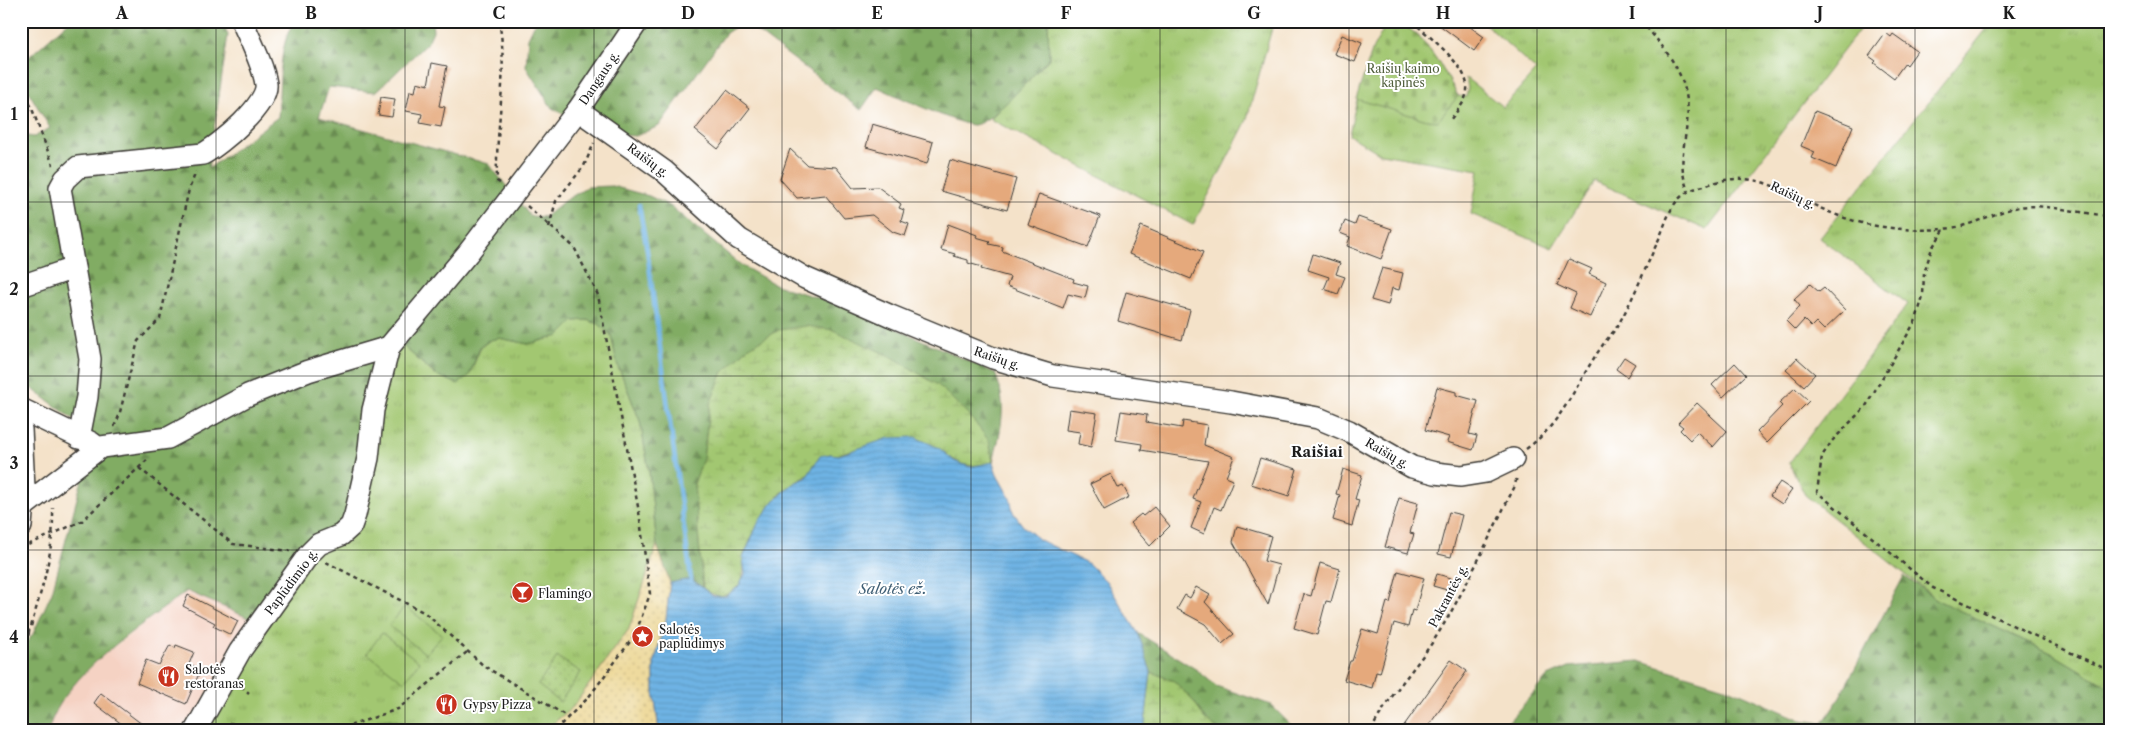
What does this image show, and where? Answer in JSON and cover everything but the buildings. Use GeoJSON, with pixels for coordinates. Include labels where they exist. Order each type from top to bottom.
{"type":"FeatureCollection","features":[{"type":"Feature","properties":{"kind":"street"},"geometry":{"type":"LineString","coordinates":[[79,438],[87,397],[90,359],[60,188],[65,180],[78,168],[203,154],[217,147],[261,103],[266,85],[242,21]]}},
{"type":"Feature","properties":{"kind":"street","name":"Dangaus g."},"geometry":{"type":"LineString","coordinates":[[389,348],[468,253],[578,110],[638,21]]}},
{"type":"Feature","properties":{"kind":"street","name":"Raišių g."},"geometry":{"type":"LineString","coordinates":[[578,110],[664,171],[739,240],[806,278],[891,316],[993,358],[1053,376],[1231,402],[1318,418],[1349,431],[1412,467],[1436,473],[1461,476],[1486,472],[1513,459]]}},
{"type":"Feature","properties":{"kind":"street"},"geometry":{"type":"LineString","coordinates":[[21,286],[74,268]]}},
{"type":"Feature","properties":{"kind":"street"},"geometry":{"type":"LineString","coordinates":[[23,516],[52,484],[101,447],[168,438],[248,395],[308,371],[389,348]]}},
{"type":"Feature","properties":{"kind":"street","name":"Paplūdimio g."},"geometry":{"type":"LineString","coordinates":[[195,731],[240,651],[310,554],[319,544],[340,535],[351,526],[362,490],[373,410],[389,348]]}},
{"type":"Feature","properties":{"kind":"street"},"geometry":{"type":"LineString","coordinates":[[21,409],[101,447]]}},
{"type":"Feature","properties":{"kind":"street"},"geometry":{"type":"LineString","coordinates":[[21,429],[23,516]]}},
{"type":"Feature","properties":{"kind":"path"},"geometry":{"type":"LineString","coordinates":[[499,21],[503,45],[496,161],[497,181],[514,193],[549,227],[574,247],[598,295],[639,512],[650,594],[635,635],[588,698],[554,731]]}},
{"type":"Feature","properties":{"kind":"path"},"geometry":{"type":"LineString","coordinates":[[1412,21],[1459,66],[1466,78],[1468,88],[1466,97],[1460,109],[1450,120]]}},
{"type":"Feature","properties":{"kind":"path"},"geometry":{"type":"LineString","coordinates":[[1641,21],[1664,48],[1680,74],[1687,93],[1687,121],[1681,175],[1688,192]]}},
{"type":"Feature","properties":{"kind":"path"},"geometry":{"type":"LineString","coordinates":[[21,88],[50,151],[60,188]]}},
{"type":"Feature","properties":{"kind":"path"},"geometry":{"type":"LineString","coordinates":[[549,227],[556,201],[584,166],[601,126]]}},
{"type":"Feature","properties":{"kind":"path"},"geometry":{"type":"LineString","coordinates":[[101,447],[110,437],[119,416],[138,341],[160,319],[189,190],[203,154]]}},
{"type":"Feature","properties":{"kind":"path","name":"Raišių g."},"geometry":{"type":"LineString","coordinates":[[1513,459],[1534,444],[1560,416],[1604,343],[1624,315],[1661,236],[1670,211],[1678,199],[1688,192],[1723,179],[1742,178],[1756,180],[1775,185],[1836,215],[1872,225],[1944,230],[2021,207],[2046,208],[2110,216]]}},
{"type":"Feature","properties":{"kind":"path"},"geometry":{"type":"LineString","coordinates":[[1944,230],[1932,248],[1924,273],[1923,296],[1916,320],[1866,406],[1832,441],[1822,456],[1818,492],[1933,588],[2110,671]]}},
{"type":"Feature","properties":{"kind":"path"},"geometry":{"type":"LineString","coordinates":[[21,548],[82,521],[168,438]]}},
{"type":"Feature","properties":{"kind":"path","name":"Pakrantės g."},"geometry":{"type":"LineString","coordinates":[[1371,731],[1394,695],[1434,640],[1450,612],[1514,488],[1518,468],[1513,459]]}},
{"type":"Feature","properties":{"kind":"path"},"geometry":{"type":"LineString","coordinates":[[139,468],[233,544],[310,554],[425,613],[484,666],[568,717]]}},
{"type":"Feature","properties":{"kind":"path"},"geometry":{"type":"LineString","coordinates":[[21,675],[30,630],[49,565],[54,535],[52,484]]}},
{"type":"Feature","properties":{"kind":"path"},"geometry":{"type":"LineString","coordinates":[[21,638],[30,630]]}},
{"type":"Feature","properties":{"kind":"path"},"geometry":{"type":"LineString","coordinates":[[335,731],[398,709],[467,652]]}},
{"type":"Feature","properties":{"kind":"path"},"geometry":{"type":"LineString","coordinates":[[229,722],[273,731]]}},
{"type":"Feature","properties":{"kind":"shaded area"},"geometry":{"type":"Polygon","coordinates":[[[187,591],[251,619],[188,731],[48,731],[51,719],[73,684],[105,654],[187,591]]]}},
{"type":"Feature","properties":{"kind":"green space"},"geometry":{"type":"Polygon","coordinates":[[[69,21],[222,21],[228,35],[208,169],[278,117],[285,41],[295,21],[432,21],[433,31],[428,42],[376,92],[329,87],[319,117],[489,164],[530,216],[545,217],[564,201],[588,187],[612,186],[649,196],[670,206],[741,265],[776,285],[848,307],[995,373],[1001,396],[1002,418],[993,462],[989,441],[748,348],[723,372],[710,404],[703,459],[694,484],[703,588],[691,579],[670,583],[657,545],[649,471],[640,421],[617,363],[611,335],[599,324],[587,320],[574,321],[559,336],[528,344],[499,338],[490,340],[480,347],[469,376],[458,384],[436,375],[402,345],[387,342],[344,521],[251,619],[187,591],[127,635],[87,670],[70,690],[57,710],[48,731],[21,731],[21,650],[33,634],[52,592],[91,446],[80,424],[31,388],[21,323],[21,135],[34,137],[50,128],[21,79],[21,64],[69,21]]]}},
{"type":"Feature","properties":{"kind":"green space"},"geometry":{"type":"Polygon","coordinates":[[[536,21],[1048,21],[1049,58],[992,116],[974,125],[942,115],[877,87],[861,110],[751,27],[740,24],[726,33],[659,126],[636,136],[604,134],[552,108],[526,67],[528,38],[536,21]]]}},
{"type":"Feature","properties":{"kind":"green space"},"geometry":{"type":"Polygon","coordinates":[[[1048,21],[1274,21],[1246,122],[1193,225],[990,119],[1049,59],[1048,21]]]}},
{"type":"Feature","properties":{"kind":"green space"},"geometry":{"type":"Polygon","coordinates":[[[1388,21],[1399,23],[1410,29],[1420,39],[1438,62],[1458,96],[1466,97],[1468,88],[1466,78],[1503,107],[1536,70],[1482,21],[1866,21],[1707,230],[1594,181],[1552,248],[1471,214],[1479,170],[1381,154],[1349,135],[1364,76],[1388,21]]]}},
{"type":"Feature","properties":{"kind":"green space","name":"Raišių kaimo kapinės"},"geometry":{"type":"Polygon","coordinates":[[[1388,21],[1399,23],[1410,29],[1420,39],[1438,62],[1458,96],[1438,121],[1427,120],[1356,99],[1373,48],[1388,21]]]}},
{"type":"Feature","properties":{"kind":"green space"},"geometry":{"type":"Polygon","coordinates":[[[1993,21],[2110,21],[2110,688],[2051,653],[1939,601],[1805,495],[1789,463],[1908,304],[1820,238],[1993,21]]]}},
{"type":"Feature","properties":{"kind":"green space"},"geometry":{"type":"Polygon","coordinates":[[[587,320],[599,324],[611,335],[617,363],[640,421],[649,471],[657,545],[629,629],[573,707],[544,731],[425,731],[409,724],[377,721],[368,731],[188,731],[402,345],[435,375],[469,376],[481,347],[490,340],[499,338],[528,344],[559,336],[574,321],[587,320]]]}},
{"type":"Feature","properties":{"kind":"green space"},"geometry":{"type":"Polygon","coordinates":[[[806,326],[833,330],[894,358],[939,386],[970,416],[989,441],[993,462],[976,465],[963,464],[952,459],[939,448],[848,451],[838,455],[830,454],[814,464],[808,475],[790,486],[768,508],[744,556],[743,577],[739,585],[732,592],[720,596],[716,595],[703,588],[694,484],[703,459],[710,404],[723,372],[748,348],[779,330],[806,326]]]}},
{"type":"Feature","properties":{"kind":"green space"},"geometry":{"type":"Polygon","coordinates":[[[1904,576],[1939,601],[2051,653],[2110,688],[2110,731],[1497,731],[1510,720],[1548,676],[1569,667],[1639,661],[1731,689],[1801,720],[1823,723],[1837,702],[1904,576]]]}},
{"type":"Feature","properties":{"kind":"green space"},"geometry":{"type":"Polygon","coordinates":[[[405,606],[442,635],[426,654],[389,626],[405,606]]]}},
{"type":"Feature","properties":{"kind":"green space"},"geometry":{"type":"Polygon","coordinates":[[[382,633],[419,662],[404,682],[367,653],[382,633]]]}},
{"type":"Feature","properties":{"kind":"green space"},"geometry":{"type":"Polygon","coordinates":[[[1138,633],[1197,670],[1216,686],[1271,705],[1297,731],[1219,731],[1204,718],[1195,703],[1174,681],[1151,672],[1138,633]]]}},
{"type":"Feature","properties":{"kind":"green space"},"geometry":{"type":"Polygon","coordinates":[[[557,657],[581,672],[560,702],[538,685],[557,657]]]}},
{"type":"Feature","properties":{"kind":"green space"},"geometry":{"type":"Polygon","coordinates":[[[1151,672],[1174,681],[1195,703],[1204,718],[1219,731],[1144,731],[1151,672]]]}},
{"type":"Feature","properties":{"kind":"green space"},"geometry":{"type":"Polygon","coordinates":[[[390,719],[425,731],[368,731],[377,721],[390,719]]]}},
{"type":"Feature","properties":{"kind":"sand","name":"Salotės paplūdimys"},"geometry":{"type":"Polygon","coordinates":[[[657,545],[670,583],[666,619],[654,664],[654,692],[659,731],[544,731],[573,707],[629,629],[657,545]]]}},
{"type":"Feature","properties":{"kind":"water","name":"Salotės ež."},"geometry":{"type":"Polygon","coordinates":[[[915,437],[939,448],[954,461],[970,467],[993,462],[997,475],[1010,498],[1013,512],[1023,526],[1040,540],[1089,564],[1106,581],[1138,633],[1151,672],[1144,731],[659,731],[654,692],[654,664],[666,619],[670,583],[691,579],[713,596],[726,596],[738,587],[745,574],[743,558],[759,521],[774,501],[794,483],[806,478],[820,456],[839,455],[889,438],[915,437]]]}},
{"type":"Feature","properties":{"kind":"waterway"},"geometry":{"type":"LineString","coordinates":[[639,205],[647,250],[691,579]]}},
{"type":"Feature","properties":{"kind":"place","name":"Flamingo"},"geometry":{"type":"Point","coordinates":[522,593]}},
{"type":"Feature","properties":{"kind":"place","name":"Salotės paplūdimys"},"geometry":{"type":"Point","coordinates":[643,636]}},
{"type":"Feature","properties":{"kind":"place","name":"Salotės restoranas"},"geometry":{"type":"Point","coordinates":[169,676]}},
{"type":"Feature","properties":{"kind":"place","name":"Gypsy Pizza"},"geometry":{"type":"Point","coordinates":[447,704]}},
{"type":"Feature","properties":{"kind":"district","name":"Raišiai"},"geometry":{"type":"Point","coordinates":[1317,451]}}]}
